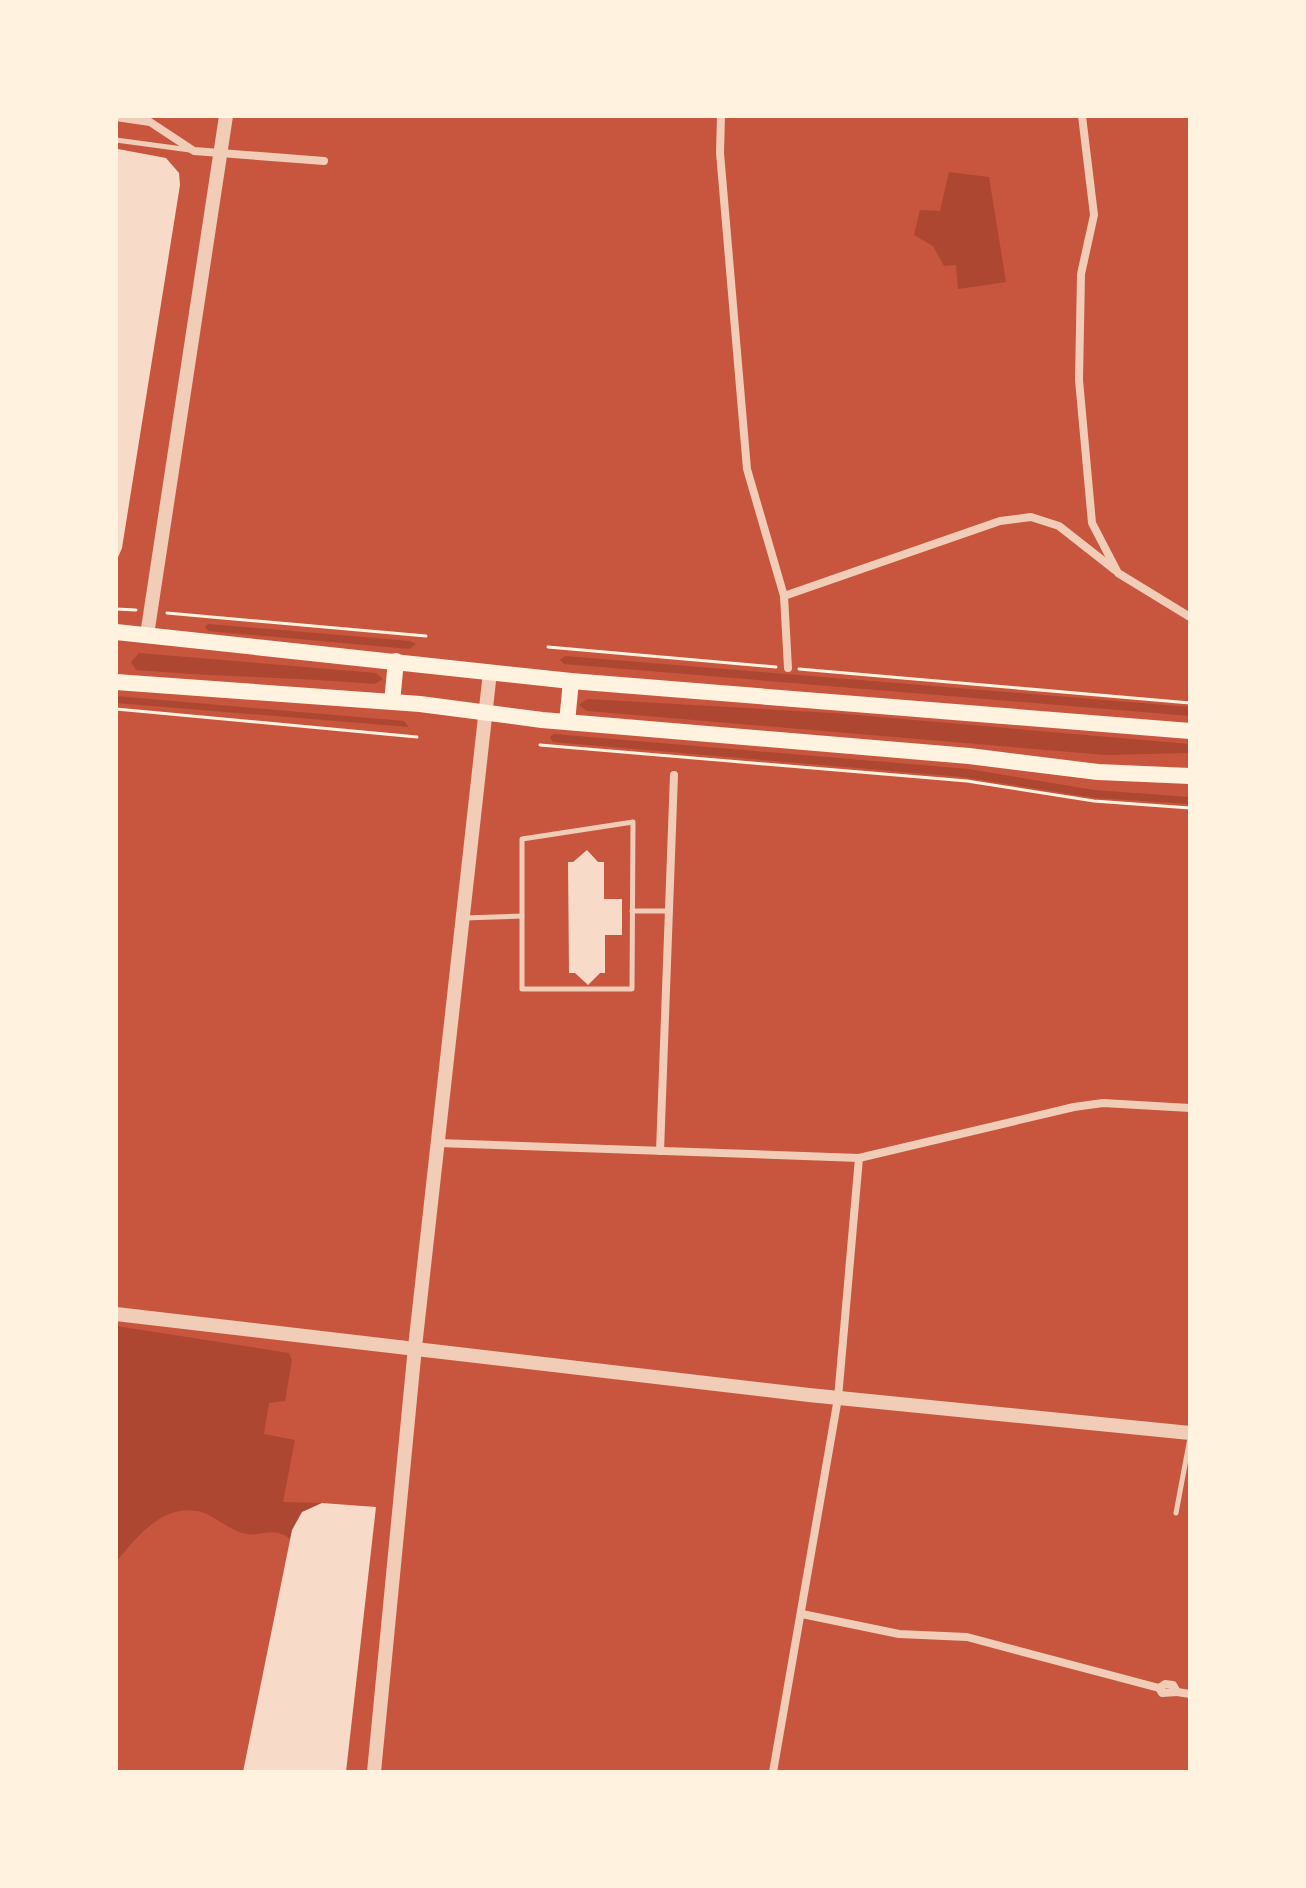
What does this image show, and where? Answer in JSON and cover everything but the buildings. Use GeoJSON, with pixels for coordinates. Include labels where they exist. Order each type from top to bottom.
{"type":"FeatureCollection","features":[{"type":"Feature","properties":{"kind":"main road"},"geometry":{"type":"LineString","coordinates":[[116,632],[571,681],[1190,731]]}},
{"type":"Feature","properties":{"kind":"main road"},"geometry":{"type":"LineString","coordinates":[[392,702],[396,661]]}},
{"type":"Feature","properties":{"kind":"main road"},"geometry":{"type":"LineString","coordinates":[[567,722],[571,681]]}},
{"type":"Feature","properties":{"kind":"main road"},"geometry":{"type":"LineString","coordinates":[[116,682],[392,702],[567,722],[969,756],[1098,772],[1190,776]]}},
{"type":"Feature","properties":{"kind":"street"},"geometry":{"type":"LineString","coordinates":[[147,635],[226,116]]}},
{"type":"Feature","properties":{"kind":"street"},"geometry":{"type":"LineString","coordinates":[[721,116],[720,153],[747,469],[784,596],[788,668]]}},
{"type":"Feature","properties":{"kind":"street"},"geometry":{"type":"LineString","coordinates":[[1082,116],[1094,215],[1081,274],[1079,380],[1092,523],[1118,573]]}},
{"type":"Feature","properties":{"kind":"street"},"geometry":{"type":"LineString","coordinates":[[116,117],[150,122],[194,151],[324,161]]}},
{"type":"Feature","properties":{"kind":"street"},"geometry":{"type":"LineString","coordinates":[[784,596],[1000,521],[1031,517],[1059,526],[1118,573],[1190,617]]}},
{"type":"Feature","properties":{"kind":"street"},"geometry":{"type":"LineString","coordinates":[[374,1772],[415,1347],[490,672]]}},
{"type":"Feature","properties":{"kind":"street"},"geometry":{"type":"LineString","coordinates":[[660,1151],[674,775]]}},
{"type":"Feature","properties":{"kind":"street"},"geometry":{"type":"LineString","coordinates":[[438,1143],[859,1158],[1074,1107],[1103,1103],[1190,1108]]}},
{"type":"Feature","properties":{"kind":"street"},"geometry":{"type":"LineString","coordinates":[[773,1772],[838,1398],[859,1158]]}},
{"type":"Feature","properties":{"kind":"street"},"geometry":{"type":"LineString","coordinates":[[116,1314],[838,1398],[1190,1435]]}},
{"type":"Feature","properties":{"kind":"street"},"geometry":{"type":"LineString","coordinates":[[802,1614],[899,1634],[967,1637],[1159,1688],[1170,1695],[1177,1692],[1190,1694]]}},
{"type":"Feature","properties":{"kind":"lane"},"geometry":{"type":"LineString","coordinates":[[116,140],[194,151]]}},
{"type":"Feature","properties":{"kind":"lane"},"geometry":{"type":"LineString","coordinates":[[633,822],[632,989],[522,989],[522,916],[522,839],[633,822]]}},
{"type":"Feature","properties":{"kind":"lane"},"geometry":{"type":"LineString","coordinates":[[632,911],[669,911]]}},
{"type":"Feature","properties":{"kind":"lane"},"geometry":{"type":"LineString","coordinates":[[463,918],[522,916]]}},
{"type":"Feature","properties":{"kind":"lane"},"geometry":{"type":"LineString","coordinates":[[1176,1513],[1190,1435]]}},
{"type":"Feature","properties":{"kind":"path"},"geometry":{"type":"LineString","coordinates":[[116,609],[426,636]]}},
{"type":"Feature","properties":{"kind":"path"},"geometry":{"type":"LineString","coordinates":[[548,647],[1190,703]]}},
{"type":"Feature","properties":{"kind":"path"},"geometry":{"type":"LineString","coordinates":[[116,709],[417,737]]}},
{"type":"Feature","properties":{"kind":"path"},"geometry":{"type":"LineString","coordinates":[[540,745],[967,781],[1094,801],[1190,808]]}},
{"type":"Feature","properties":{"kind":"shaded area"},"geometry":{"type":"Polygon","coordinates":[[[949,172],[989,177],[1006,282],[958,289],[956,265],[944,266],[933,246],[914,235],[920,210],[940,211],[949,172]]]}},
{"type":"Feature","properties":{"kind":"shaded area"},"geometry":{"type":"Polygon","coordinates":[[[208,624],[410,641],[416,644],[409,649],[208,631],[205,627],[208,624]]]}},
{"type":"Feature","properties":{"kind":"shaded area"},"geometry":{"type":"Polygon","coordinates":[[[139,653],[376,673],[383,679],[375,684],[136,670],[131,662],[139,653]]]}},
{"type":"Feature","properties":{"kind":"shaded area"},"geometry":{"type":"Polygon","coordinates":[[[565,656],[1190,707],[1190,716],[564,664],[560,660],[565,656]]]}},
{"type":"Feature","properties":{"kind":"shaded area"},"geometry":{"type":"Polygon","coordinates":[[[116,696],[404,721],[409,727],[116,703],[116,696]]]}},
{"type":"Feature","properties":{"kind":"shaded area"},"geometry":{"type":"Polygon","coordinates":[[[587,699],[833,713],[1190,744],[1190,753],[1105,755],[587,711],[579,705],[587,699]]]}},
{"type":"Feature","properties":{"kind":"shaded area"},"geometry":{"type":"Polygon","coordinates":[[[554,734],[969,769],[1094,790],[1190,797],[1190,804],[1095,798],[962,777],[553,742],[550,737],[554,734]]]}},
{"type":"Feature","properties":{"kind":"shaded area"},"geometry":{"type":"Polygon","coordinates":[[[116,1326],[289,1353],[292,1360],[285,1401],[269,1403],[264,1434],[295,1440],[283,1502],[322,1503],[302,1513],[290,1539],[272,1532],[242,1533],[203,1513],[184,1510],[150,1525],[116,1562],[116,1326]]]}}]}
